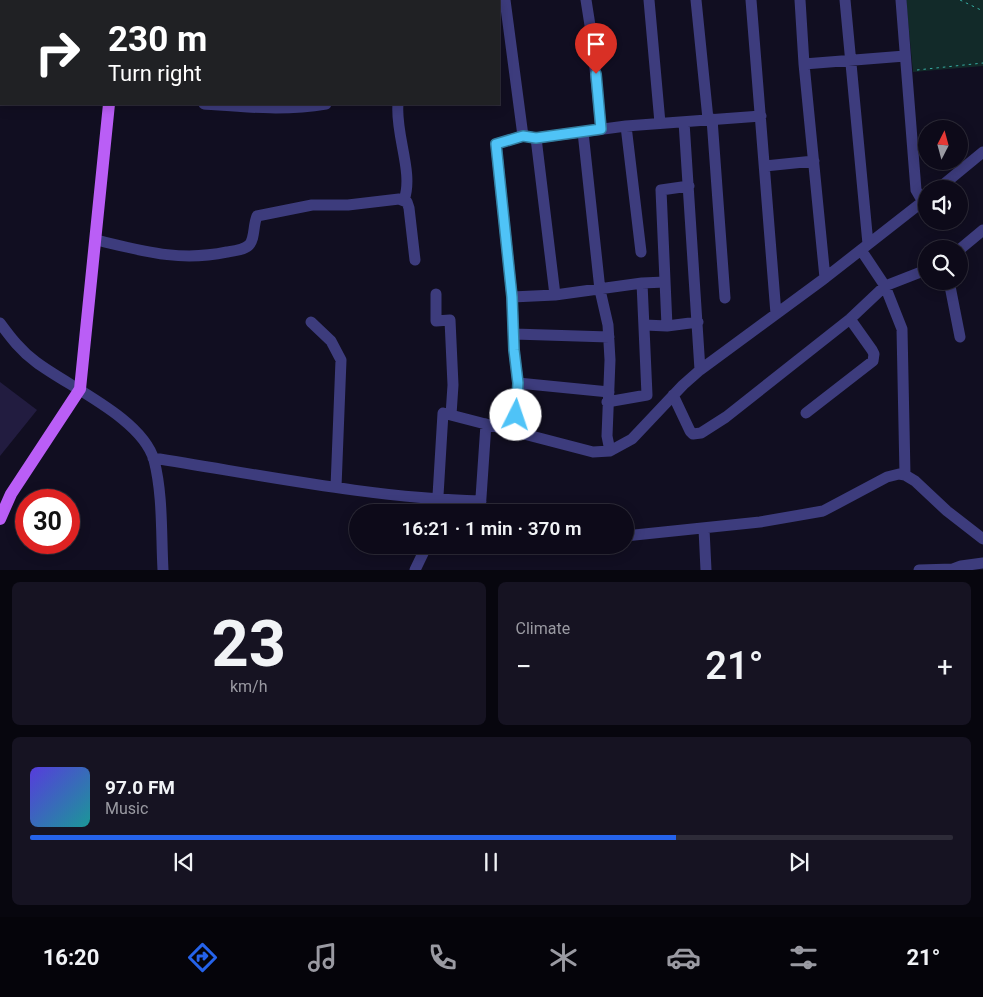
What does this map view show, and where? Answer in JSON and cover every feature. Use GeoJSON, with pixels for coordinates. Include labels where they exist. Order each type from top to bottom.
{"type":"FeatureCollection","features":[{"type":"Feature","properties":{"kind":"main road"},"geometry":{"type":"LineString","coordinates":[[0,519],[11,494],[80,389],[109,105]]}},
{"type":"Feature","properties":{"kind":"street"},"geometry":{"type":"LineString","coordinates":[[505,0],[523,136]]}},
{"type":"Feature","properties":{"kind":"street"},"geometry":{"type":"LineString","coordinates":[[586,0],[592,38],[601,129]]}},
{"type":"Feature","properties":{"kind":"street"},"geometry":{"type":"LineString","coordinates":[[660,123],[649,0],[661,0]]}},
{"type":"Feature","properties":{"kind":"street"},"geometry":{"type":"LineString","coordinates":[[696,0],[710,119],[725,298]]}},
{"type":"Feature","properties":{"kind":"street"},"geometry":{"type":"LineString","coordinates":[[752,0],[776,314]]}},
{"type":"Feature","properties":{"kind":"street"},"geometry":{"type":"LineString","coordinates":[[800,0],[804,64],[825,278]]}},
{"type":"Feature","properties":{"kind":"street"},"geometry":{"type":"LineString","coordinates":[[845,0],[864,247],[885,286],[902,329],[905,475]]}},
{"type":"Feature","properties":{"kind":"street"},"geometry":{"type":"LineString","coordinates":[[901,0],[916,190],[918,192]]}},
{"type":"Feature","properties":{"kind":"street"},"geometry":{"type":"LineString","coordinates":[[804,64],[905,56]]}},
{"type":"Feature","properties":{"kind":"street"},"geometry":{"type":"LineString","coordinates":[[216,105],[262,109],[320,105]]}},
{"type":"Feature","properties":{"kind":"street"},"geometry":{"type":"LineString","coordinates":[[398,105],[397,117],[408,191],[404,200]]}},
{"type":"Feature","properties":{"kind":"street"},"geometry":{"type":"LineString","coordinates":[[515,431],[518,383],[514,350],[512,297],[496,144],[523,136],[536,138],[626,126],[761,116]]}},
{"type":"Feature","properties":{"kind":"street"},"geometry":{"type":"LineString","coordinates":[[684,122],[700,370]]}},
{"type":"Feature","properties":{"kind":"street"},"geometry":{"type":"LineString","coordinates":[[626,126],[641,252]]}},
{"type":"Feature","properties":{"kind":"street"},"geometry":{"type":"LineString","coordinates":[[583,132],[600,290],[608,325],[610,360],[607,436],[610,451]]}},
{"type":"Feature","properties":{"kind":"street"},"geometry":{"type":"LineString","coordinates":[[536,138],[555,295]]}},
{"type":"Feature","properties":{"kind":"street"},"geometry":{"type":"LineString","coordinates":[[949,180],[983,152]]}},
{"type":"Feature","properties":{"kind":"street"},"geometry":{"type":"LineString","coordinates":[[765,166],[814,161]]}},
{"type":"Feature","properties":{"kind":"street"},"geometry":{"type":"LineString","coordinates":[[667,326],[660,190],[689,186]]}},
{"type":"Feature","properties":{"kind":"street"},"geometry":{"type":"LineString","coordinates":[[96,240],[164,255],[207,256],[242,249],[249,245],[253,239],[254,224],[257,216],[266,213],[312,205],[348,205],[404,200],[409,208],[415,260]]}},
{"type":"Feature","properties":{"kind":"street"},"geometry":{"type":"LineString","coordinates":[[438,504],[443,413],[593,452],[610,451],[632,439],[673,395],[700,370],[825,278],[918,205]]}},
{"type":"Feature","properties":{"kind":"street"},"geometry":{"type":"LineString","coordinates":[[968,242],[983,230]]}},
{"type":"Feature","properties":{"kind":"street"},"geometry":{"type":"LineString","coordinates":[[673,395],[690,432],[693,434],[701,433],[726,417],[850,319],[885,286],[918,273]]}},
{"type":"Feature","properties":{"kind":"street"},"geometry":{"type":"LineString","coordinates":[[512,297],[555,295],[642,283],[665,282]]}},
{"type":"Feature","properties":{"kind":"street"},"geometry":{"type":"LineString","coordinates":[[518,383],[608,397],[647,395],[642,283]]}},
{"type":"Feature","properties":{"kind":"street"},"geometry":{"type":"LineString","coordinates":[[952,290],[960,337]]}},
{"type":"Feature","properties":{"kind":"street"},"geometry":{"type":"LineString","coordinates":[[436,294],[436,321],[450,320],[453,384],[451,415]]}},
{"type":"Feature","properties":{"kind":"street"},"geometry":{"type":"LineString","coordinates":[[806,414],[873,361],[874,354],[872,350],[850,319]]}},
{"type":"Feature","properties":{"kind":"street"},"geometry":{"type":"LineString","coordinates":[[312,322],[331,341],[341,360],[336,487]]}},
{"type":"Feature","properties":{"kind":"street"},"geometry":{"type":"LineString","coordinates":[[645,325],[667,326],[698,322]]}},
{"type":"Feature","properties":{"kind":"street"},"geometry":{"type":"LineString","coordinates":[[0,323],[19,348],[37,363],[80,389],[140,435],[153,458],[159,489],[163,570]]}},
{"type":"Feature","properties":{"kind":"street"},"geometry":{"type":"LineString","coordinates":[[514,334],[609,337]]}},
{"type":"Feature","properties":{"kind":"street"},"geometry":{"type":"LineString","coordinates":[[480,504],[486,424]]}},
{"type":"Feature","properties":{"kind":"street"},"geometry":{"type":"LineString","coordinates":[[153,458],[336,487],[438,499],[464,504]]}},
{"type":"Feature","properties":{"kind":"street"},"geometry":{"type":"LineString","coordinates":[[634,535],[760,522],[822,511],[887,477],[905,475],[915,481],[947,511],[983,539]]}},
{"type":"Feature","properties":{"kind":"street"},"geometry":{"type":"LineString","coordinates":[[704,529],[706,570]]}},
{"type":"Feature","properties":{"kind":"street"},"geometry":{"type":"LineString","coordinates":[[414,570],[422,554]]}},
{"type":"Feature","properties":{"kind":"street"},"geometry":{"type":"LineString","coordinates":[[919,570],[953,570],[961,566],[983,563]]}},
{"type":"Feature","properties":{"kind":"path"},"geometry":{"type":"LineString","coordinates":[[960,0],[983,11]]}},
{"type":"Feature","properties":{"kind":"path"},"geometry":{"type":"LineString","coordinates":[[917,70],[983,63]]}},
{"type":"Feature","properties":{"kind":"green space"},"geometry":{"type":"Polygon","coordinates":[[[906,0],[983,0],[983,66],[913,72],[906,0]]]}},
{"type":"Feature","properties":{"kind":"building"},"geometry":{"type":"Polygon","coordinates":[[[0,382],[37,410],[0,456],[0,382]]]}},
{"type":"Feature","properties":{"kind":"route"},"geometry":{"type":"LineString","coordinates":[[516,415],[518,383],[514,350],[512,297],[496,144],[523,136],[536,138],[601,129],[596,74]]}}]}
